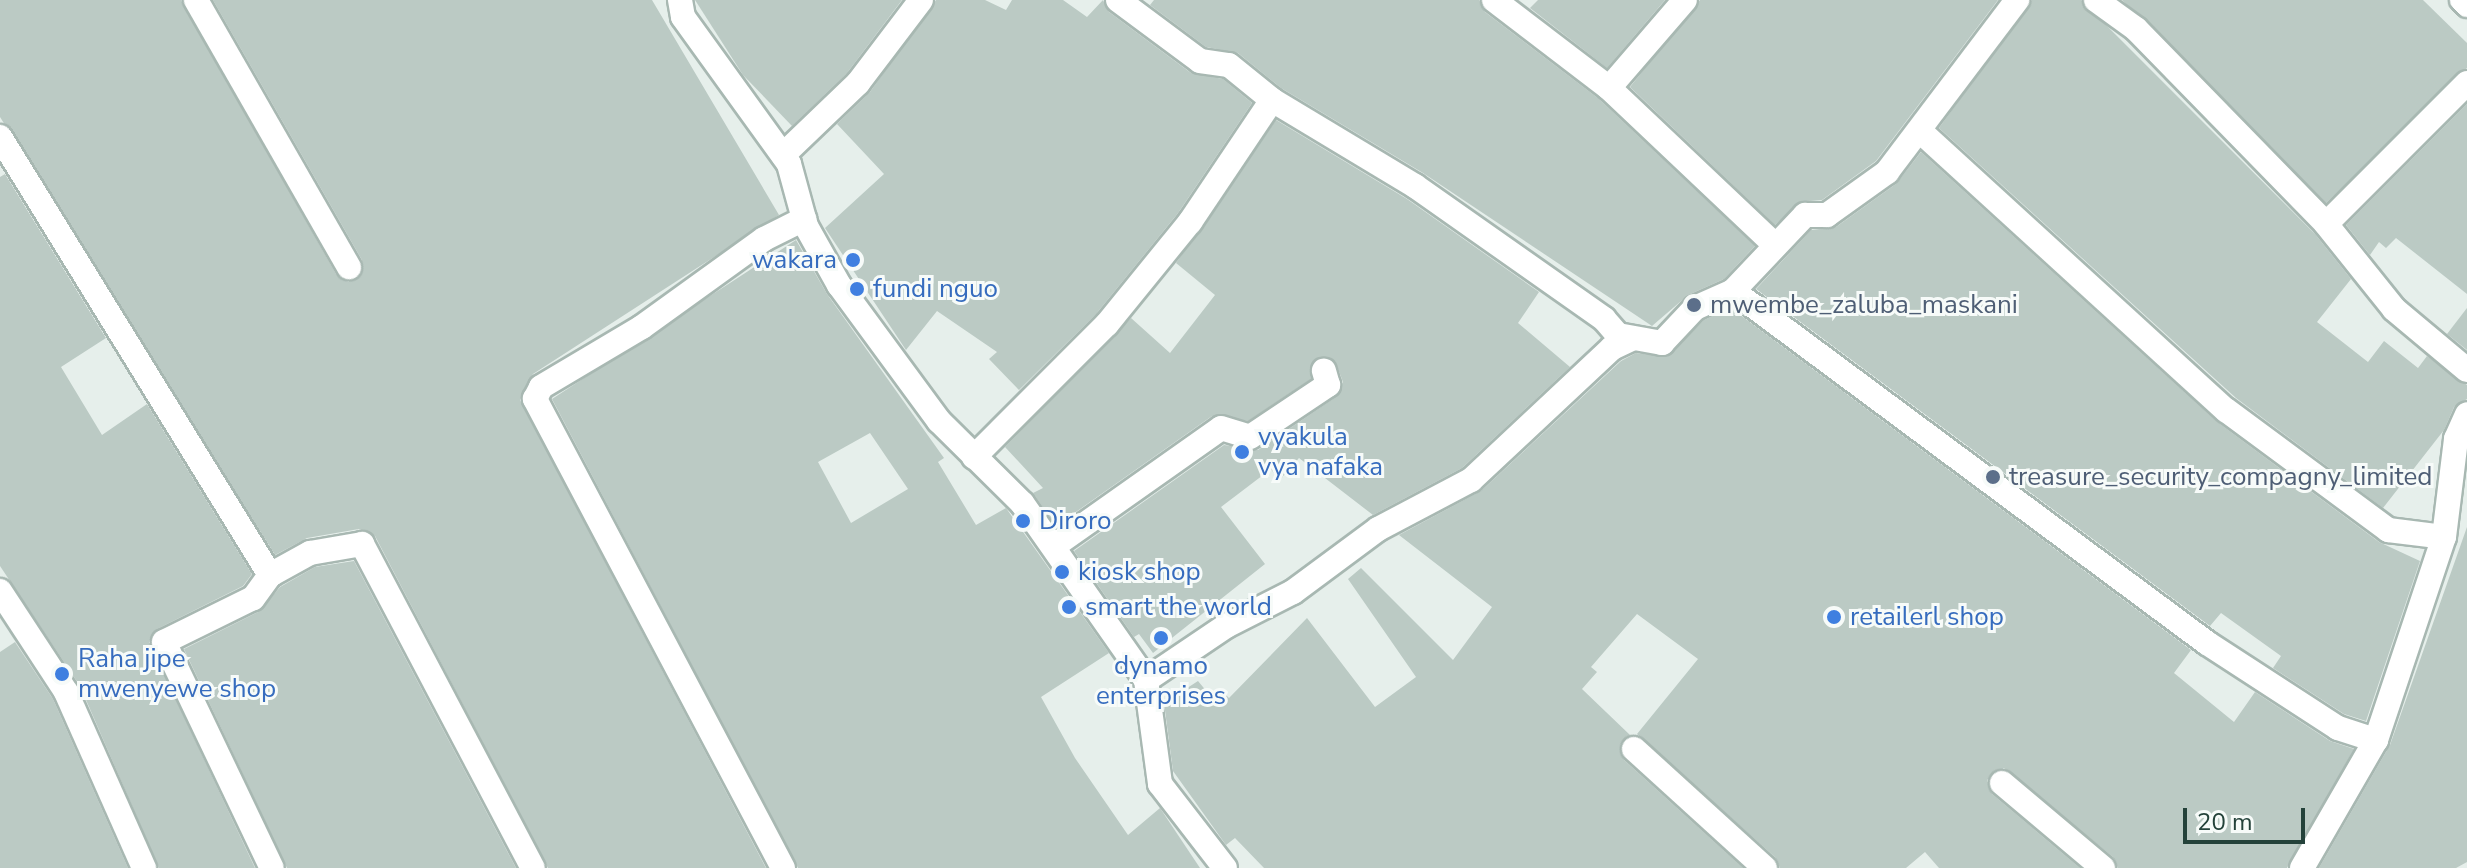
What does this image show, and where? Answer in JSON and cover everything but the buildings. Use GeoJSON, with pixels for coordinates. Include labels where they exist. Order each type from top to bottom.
{"type":"FeatureCollection","features":[{"type":"Feature","properties":{"kind":"street"},"geometry":{"type":"LineString","coordinates":[[196,0],[349,267]]}},
{"type":"Feature","properties":{"kind":"street"},"geometry":{"type":"LineString","coordinates":[[680,0],[683,17],[783,155],[804,219],[839,285],[939,421],[1054,546],[1146,680],[1160,784],[1223,867]]}},
{"type":"Feature","properties":{"kind":"street"},"geometry":{"type":"LineString","coordinates":[[783,155],[858,83],[921,0]]}},
{"type":"Feature","properties":{"kind":"street"},"geometry":{"type":"LineString","coordinates":[[1118,0],[1200,61],[1229,65],[1272,100],[1415,186],[1631,339],[1662,343],[1695,308],[1733,291],[1774,244],[1805,215],[1827,215],[1860,194],[1920,131],[2017,0]]}},
{"type":"Feature","properties":{"kind":"street"},"geometry":{"type":"LineString","coordinates":[[1494,0],[1609,88],[1774,244]]}},
{"type":"Feature","properties":{"kind":"street"},"geometry":{"type":"LineString","coordinates":[[1609,88],[1685,0]]}},
{"type":"Feature","properties":{"kind":"street"},"geometry":{"type":"LineString","coordinates":[[2096,0],[2136,29],[2326,224],[2394,309],[2467,370]]}},
{"type":"Feature","properties":{"kind":"street"},"geometry":{"type":"LineString","coordinates":[[2462,0],[2467,5]]}},
{"type":"Feature","properties":{"kind":"street"},"geometry":{"type":"LineString","coordinates":[[2326,224],[2467,83]]}},
{"type":"Feature","properties":{"kind":"street"},"geometry":{"type":"LineString","coordinates":[[974,457],[1107,324],[1190,222],[1272,100]]}},
{"type":"Feature","properties":{"kind":"street"},"geometry":{"type":"LineString","coordinates":[[1920,131],[2226,410],[2388,530],[2444,537]]}},
{"type":"Feature","properties":{"kind":"street"},"geometry":{"type":"LineString","coordinates":[[0,137],[270,575]]}},
{"type":"Feature","properties":{"kind":"street"},"geometry":{"type":"LineString","coordinates":[[783,868],[535,399],[541,387],[642,327],[764,239],[804,219]]}},
{"type":"Feature","properties":{"kind":"street"},"geometry":{"type":"LineString","coordinates":[[1733,291],[2207,643],[2338,728],[2376,740]]}},
{"type":"Feature","properties":{"kind":"street"},"geometry":{"type":"LineString","coordinates":[[1146,680],[1226,626],[1293,592],[1378,529],[1471,480],[1612,348],[1631,339]]}},
{"type":"Feature","properties":{"kind":"street"},"geometry":{"type":"LineString","coordinates":[[1054,546],[1221,428],[1250,437],[1328,385],[1324,371]]}},
{"type":"Feature","properties":{"kind":"street"},"geometry":{"type":"LineString","coordinates":[[2302,868],[2376,740],[2444,537],[2456,439],[2467,414]]}},
{"type":"Feature","properties":{"kind":"street"},"geometry":{"type":"LineString","coordinates":[[272,868],[164,642],[253,598],[270,575],[310,553],[362,544],[533,868]]}},
{"type":"Feature","properties":{"kind":"street"},"geometry":{"type":"LineString","coordinates":[[0,591],[66,692],[144,868]]}},
{"type":"Feature","properties":{"kind":"street"},"geometry":{"type":"LineString","coordinates":[[1634,749],[1765,868]]}},
{"type":"Feature","properties":{"kind":"street"},"geometry":{"type":"LineString","coordinates":[[2002,783],[2103,868]]}},
{"type":"Feature","properties":{"kind":"place","name":"wakara"},"geometry":{"type":"Point","coordinates":[853,260]}},
{"type":"Feature","properties":{"kind":"place","name":"fundi nguo"},"geometry":{"type":"Point","coordinates":[857,289]}},
{"type":"Feature","properties":{"kind":"place","name":"mwembe_zaluba_maskani"},"geometry":{"type":"Point","coordinates":[1694,305]}},
{"type":"Feature","properties":{"kind":"place","name":"vyakula vya nafaka"},"geometry":{"type":"Point","coordinates":[1242,452]}},
{"type":"Feature","properties":{"kind":"place","name":"treasure_security_compagny_limited"},"geometry":{"type":"Point","coordinates":[1993,477]}},
{"type":"Feature","properties":{"kind":"place","name":"Diroro"},"geometry":{"type":"Point","coordinates":[1023,521]}},
{"type":"Feature","properties":{"kind":"place","name":"kiosk shop"},"geometry":{"type":"Point","coordinates":[1062,572]}},
{"type":"Feature","properties":{"kind":"place","name":"smart the world"},"geometry":{"type":"Point","coordinates":[1069,607]}},
{"type":"Feature","properties":{"kind":"place","name":"retailerl shop"},"geometry":{"type":"Point","coordinates":[1834,617]}},
{"type":"Feature","properties":{"kind":"place","name":"dynamo enterprises"},"geometry":{"type":"Point","coordinates":[1161,638]}},
{"type":"Feature","properties":{"kind":"place","name":"Raha jipe mwenyewe shop"},"geometry":{"type":"Point","coordinates":[62,674]}}]}
